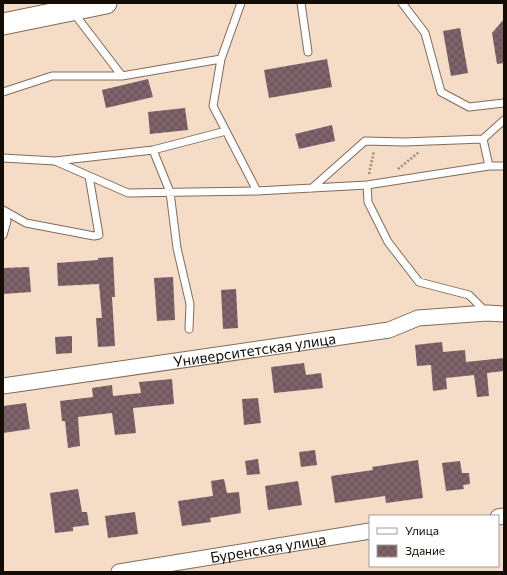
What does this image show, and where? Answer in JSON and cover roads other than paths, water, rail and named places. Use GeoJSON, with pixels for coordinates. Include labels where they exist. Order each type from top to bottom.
{"type":"FeatureCollection","features":[{"type":"Feature","properties":{"kind":"main road"},"geometry":{"type":"LineString","coordinates":[[3,24],[106,3]]}},
{"type":"Feature","properties":{"kind":"street","name":"Университетская улица"},"geometry":{"type":"LineString","coordinates":[[3,386],[389,330],[418,318],[487,313],[504,314]]}},
{"type":"Feature","properties":{"kind":"street","name":"Буренская улица"},"geometry":{"type":"LineString","coordinates":[[119,572],[369,531]]}},
{"type":"Feature","properties":{"kind":"lane"},"geometry":{"type":"LineString","coordinates":[[241,3],[221,59],[213,106],[257,191]]}},
{"type":"Feature","properties":{"kind":"lane"},"geometry":{"type":"LineString","coordinates":[[301,3],[308,52]]}},
{"type":"Feature","properties":{"kind":"lane"},"geometry":{"type":"LineString","coordinates":[[402,3],[425,33],[441,92],[469,107],[504,103]]}},
{"type":"Feature","properties":{"kind":"lane"},"geometry":{"type":"LineString","coordinates":[[72,10],[122,76]]}},
{"type":"Feature","properties":{"kind":"lane"},"geometry":{"type":"LineString","coordinates":[[3,92],[52,76],[122,76],[221,59]]}},
{"type":"Feature","properties":{"kind":"lane"},"geometry":{"type":"LineString","coordinates":[[312,188],[365,141],[483,139],[504,120]]}},
{"type":"Feature","properties":{"kind":"lane"},"geometry":{"type":"LineString","coordinates":[[3,158],[55,161],[153,150],[226,131]]}},
{"type":"Feature","properties":{"kind":"lane"},"geometry":{"type":"LineString","coordinates":[[483,139],[489,166]]}},
{"type":"Feature","properties":{"kind":"lane"},"geometry":{"type":"LineString","coordinates":[[153,150],[170,192],[177,248],[190,304],[189,329]]}},
{"type":"Feature","properties":{"kind":"lane"},"geometry":{"type":"LineString","coordinates":[[55,161],[128,193],[257,191],[367,185],[489,166],[504,166]]}},
{"type":"Feature","properties":{"kind":"lane"},"geometry":{"type":"LineString","coordinates":[[4,210],[26,223],[94,236],[100,235],[89,176]]}},
{"type":"Feature","properties":{"kind":"lane"},"geometry":{"type":"LineString","coordinates":[[367,185],[368,202],[388,242],[419,282],[468,295],[487,313]]}},
{"type":"Feature","properties":{"kind":"lane"},"geometry":{"type":"LineString","coordinates":[[3,235],[7,221],[4,210]]}}]}
